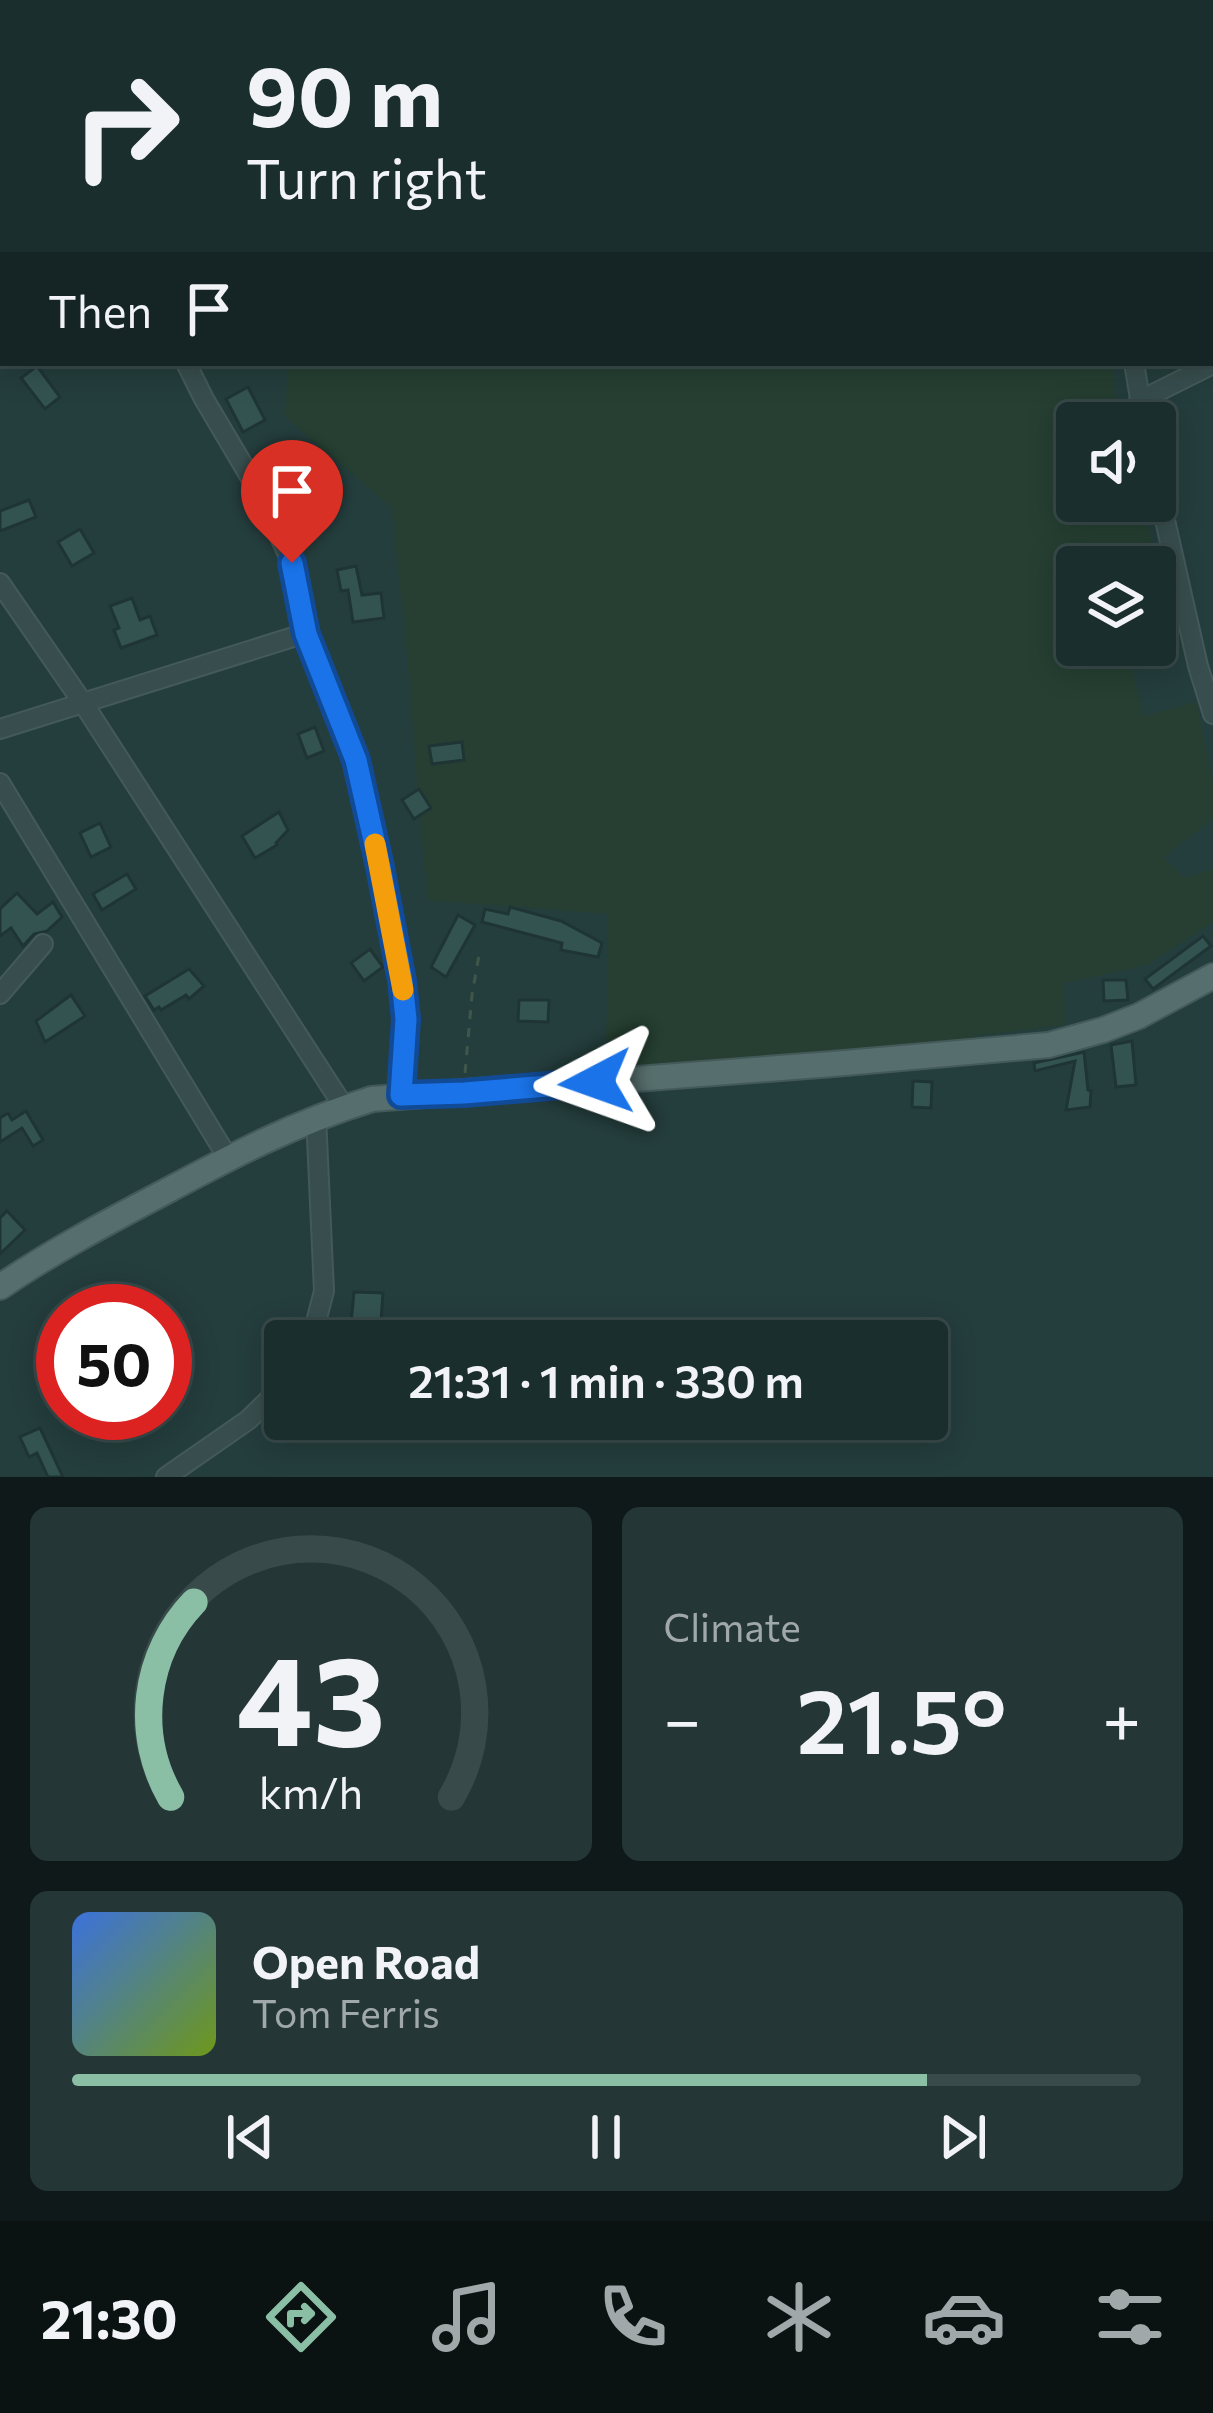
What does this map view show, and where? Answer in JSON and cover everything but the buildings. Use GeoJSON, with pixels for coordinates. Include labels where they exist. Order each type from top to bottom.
{"type":"FeatureCollection","features":[{"type":"Feature","properties":{"kind":"main road"},"geometry":{"type":"LineString","coordinates":[[0,1287],[229,1158],[316,1116],[372,1099],[1049,1045],[1139,1016],[1213,976]]}},
{"type":"Feature","properties":{"kind":"street"},"geometry":{"type":"LineString","coordinates":[[187,366],[260,492],[292,563],[306,634],[356,760],[402,981],[406,1019],[401,1095]]}},
{"type":"Feature","properties":{"kind":"street"},"geometry":{"type":"LineString","coordinates":[[1134,366],[1139,400],[1209,366]]}},
{"type":"Feature","properties":{"kind":"street"},"geometry":{"type":"LineString","coordinates":[[1167,522],[1205,662],[1213,714]]}},
{"type":"Feature","properties":{"kind":"street"},"geometry":{"type":"LineString","coordinates":[[0,583],[344,1107]]}},
{"type":"Feature","properties":{"kind":"street"},"geometry":{"type":"LineString","coordinates":[[0,729],[306,634]]}},
{"type":"Feature","properties":{"kind":"street"},"geometry":{"type":"LineString","coordinates":[[0,783],[229,1158]]}},
{"type":"Feature","properties":{"kind":"street"},"geometry":{"type":"LineString","coordinates":[[2,988],[43,944]]}},
{"type":"Feature","properties":{"kind":"street"},"geometry":{"type":"LineString","coordinates":[[316,1116],[324,1291],[316,1320]]}},
{"type":"Feature","properties":{"kind":"street"},"geometry":{"type":"LineString","coordinates":[[166,1477],[264,1404]]}},
{"type":"Feature","properties":{"kind":"path"},"geometry":{"type":"LineString","coordinates":[[464,1093],[479,955]]}},
{"type":"Feature","properties":{"kind":"green space"},"geometry":{"type":"Polygon","coordinates":[[[289,366],[1112,366],[1117,402],[1056,402],[1056,522],[1146,522],[1154,546],[1056,546],[1056,666],[1131,666],[1144,716],[1196,702],[1213,782],[1213,819],[1164,857],[1184,878],[1213,869],[1213,922],[1147,965],[1064,983],[1065,1025],[976,1036],[957,1046],[795,1060],[606,1065],[608,914],[427,900],[391,507],[284,416],[289,366]]]}},
{"type":"Feature","properties":{"kind":"slow traffic"},"geometry":{"type":"LineString","coordinates":[[375,844],[403,990]]}},
{"type":"Feature","properties":{"kind":"route"},"geometry":{"type":"LineString","coordinates":[[292,563],[306,634],[356,760],[380,867],[406,1019],[401,1095],[596,1082]]}}]}
